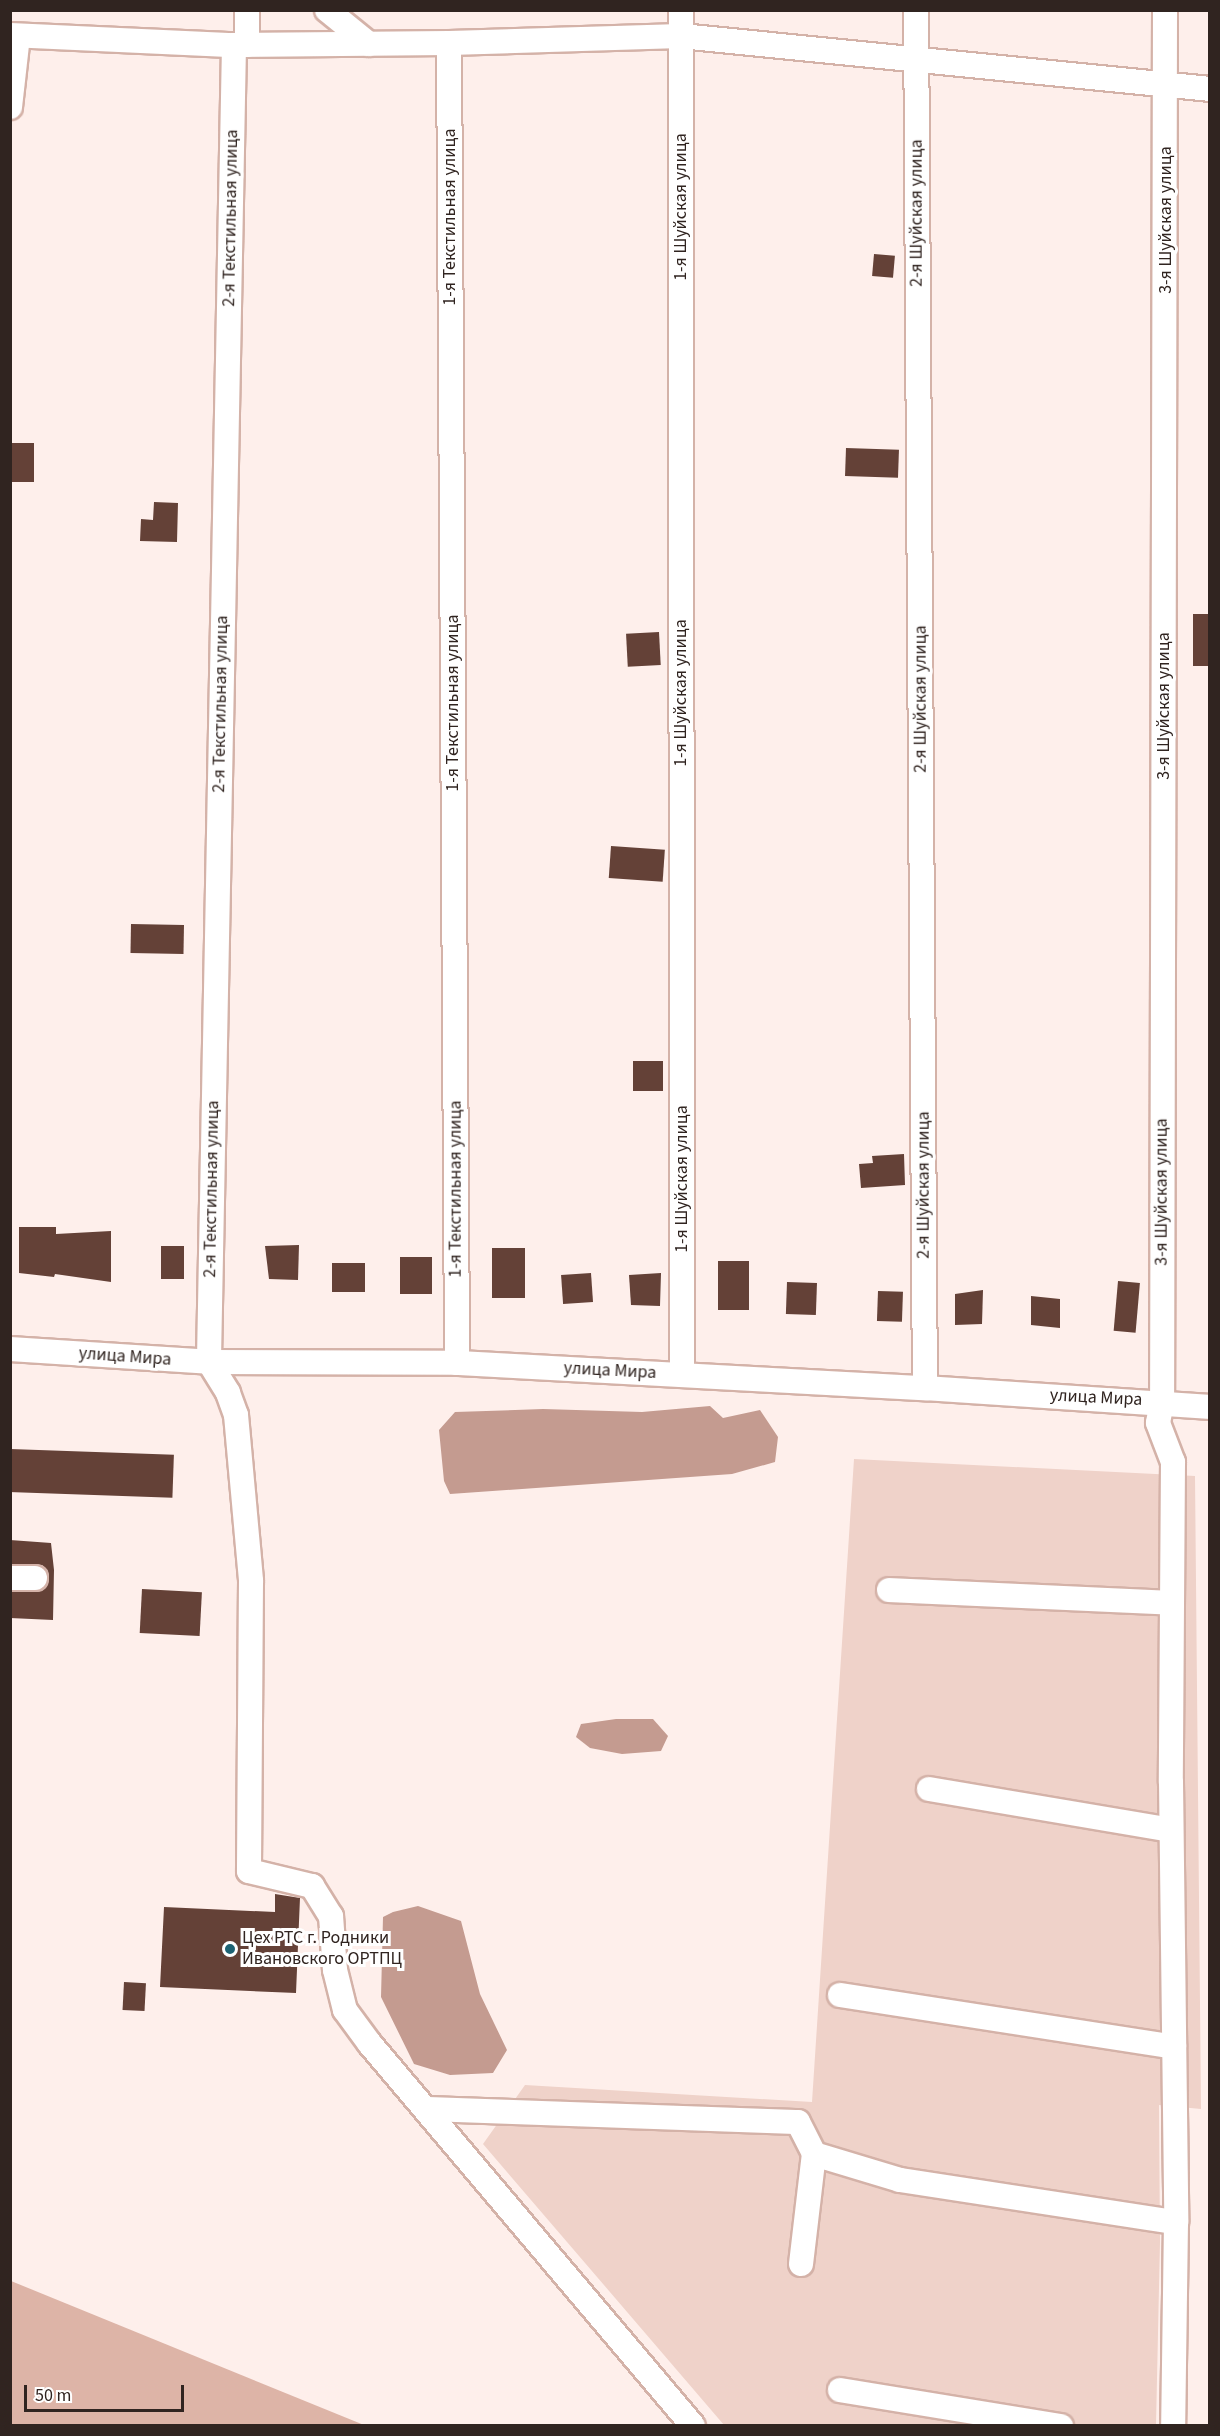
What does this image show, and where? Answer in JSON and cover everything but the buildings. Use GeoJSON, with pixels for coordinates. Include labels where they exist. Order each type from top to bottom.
{"type":"FeatureCollection","features":[{"type":"Feature","properties":{"kind":"street","name":"2-я Текстильная улица"},"geometry":{"type":"LineString","coordinates":[[209,1362],[241,45],[247,10]]}},
{"type":"Feature","properties":{"kind":"street"},"geometry":{"type":"LineString","coordinates":[[327,10],[369,44]]}},
{"type":"Feature","properties":{"kind":"street","name":"1-я Шуйская улица"},"geometry":{"type":"LineString","coordinates":[[681,10],[682,1375]]}},
{"type":"Feature","properties":{"kind":"street","name":"2-я Шуйская улица"},"geometry":{"type":"LineString","coordinates":[[916,10],[926,1388]]}},
{"type":"Feature","properties":{"kind":"street","name":"3-я Шуйская улица"},"geometry":{"type":"LineString","coordinates":[[1166,10],[1162,1402],[1158,1423],[1173,1462],[1171,1830],[1176,2222],[1173,2426]]}},
{"type":"Feature","properties":{"kind":"street"},"geometry":{"type":"LineString","coordinates":[[10,107],[14,35],[241,45],[449,43],[681,36],[1209,89]]}},
{"type":"Feature","properties":{"kind":"street","name":"1-я Текстильная улица"},"geometry":{"type":"LineString","coordinates":[[449,43],[457,1363]]}},
{"type":"Feature","properties":{"kind":"street","name":"улица Мира"},"geometry":{"type":"LineString","coordinates":[[10,1349],[209,1362],[457,1363],[926,1388],[1162,1402],[1209,1407]]}},
{"type":"Feature","properties":{"kind":"street"},"geometry":{"type":"LineString","coordinates":[[209,1362],[228,1393],[236,1415],[250,1569],[249,1871],[312,1886],[331,1916],[334,1970],[345,2010],[370,2044],[693,2426]]}},
{"type":"Feature","properties":{"kind":"street"},"geometry":{"type":"LineString","coordinates":[[10,1578],[35,1578]]}},
{"type":"Feature","properties":{"kind":"street"},"geometry":{"type":"LineString","coordinates":[[889,1590],[1172,1603]]}},
{"type":"Feature","properties":{"kind":"street"},"geometry":{"type":"LineString","coordinates":[[929,1789],[1171,1830]]}},
{"type":"Feature","properties":{"kind":"street"},"geometry":{"type":"LineString","coordinates":[[840,1995],[1174,2047]]}},
{"type":"Feature","properties":{"kind":"street"},"geometry":{"type":"LineString","coordinates":[[426,2109],[798,2122],[814,2154],[801,2264]]}},
{"type":"Feature","properties":{"kind":"street"},"geometry":{"type":"LineString","coordinates":[[814,2154],[900,2180],[1176,2222]]}},
{"type":"Feature","properties":{"kind":"street"},"geometry":{"type":"LineString","coordinates":[[840,2390],[1000,2421],[1061,2426]]}},
{"type":"Feature","properties":{"kind":"shaded area"},"geometry":{"type":"Polygon","coordinates":[[[710,1406],[723,1418],[760,1410],[778,1437],[775,1462],[732,1474],[450,1494],[444,1481],[439,1430],[455,1412],[543,1409],[642,1412],[710,1406]]]}},
{"type":"Feature","properties":{"kind":"shaded area"},"geometry":{"type":"Polygon","coordinates":[[[854,1459],[1195,1476],[1201,2109],[1159,2105],[1160,2242],[1156,2425],[724,2425],[483,2144],[525,2085],[812,2102],[854,1459]]]}},
{"type":"Feature","properties":{"kind":"shaded area"},"geometry":{"type":"Polygon","coordinates":[[[616,1719],[653,1719],[668,1736],[661,1751],[622,1754],[590,1748],[576,1737],[581,1724],[616,1719]]]}},
{"type":"Feature","properties":{"kind":"shaded area"},"geometry":{"type":"Polygon","coordinates":[[[418,1906],[461,1921],[480,1994],[507,2050],[493,2073],[450,2075],[414,2064],[381,1997],[383,1917],[418,1906]]]}},
{"type":"Feature","properties":{"kind":"shaded area"},"geometry":{"type":"Polygon","coordinates":[[[11,2281],[364,2425],[11,2425],[11,2281]]]}},
{"type":"Feature","properties":{"kind":"place","name":"Цех РТС г. Родники Ивановского ОРТПЦ"},"geometry":{"type":"Point","coordinates":[230,1949]}}]}
